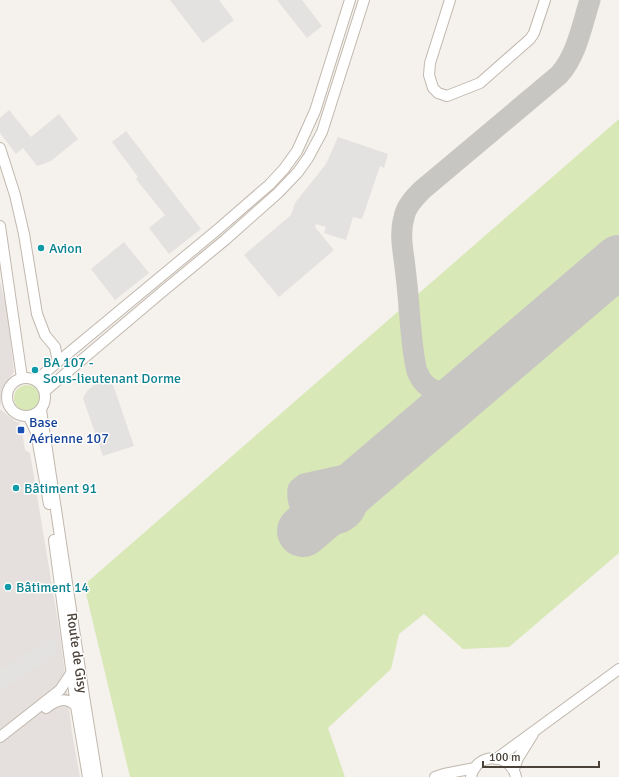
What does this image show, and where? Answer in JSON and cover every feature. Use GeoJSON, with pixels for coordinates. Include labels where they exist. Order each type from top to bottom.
{"type":"FeatureCollection","features":[{"type":"Feature","properties":{"kind":"street"},"geometry":{"type":"LineString","coordinates":[[36,380],[222,225],[269,185],[284,169],[297,151],[315,111],[350,0]]}},
{"type":"Feature","properties":{"kind":"street"},"geometry":{"type":"LineString","coordinates":[[45,391],[225,240],[278,193],[298,172],[308,158],[322,132],[364,0]]}},
{"type":"Feature","properties":{"kind":"street"},"geometry":{"type":"LineString","coordinates":[[450,0],[430,63],[429,75],[433,88],[438,93],[447,96],[480,83],[530,39],[534,33],[545,0]]}},
{"type":"Feature","properties":{"kind":"street"},"geometry":{"type":"LineString","coordinates":[[0,148],[15,195],[24,234],[38,314],[45,335],[55,347],[58,362]]}},
{"type":"Feature","properties":{"kind":"street"},"geometry":{"type":"LineString","coordinates":[[0,226],[22,378]]}},
{"type":"Feature","properties":{"kind":"street"},"geometry":{"type":"LineString","coordinates":[[22,378],[36,380],[45,391],[45,401],[41,410],[34,416],[19,416],[14,413],[7,402],[8,390],[12,384],[22,378]]}},
{"type":"Feature","properties":{"kind":"street","name":"Route de Gisy"},"geometry":{"type":"LineString","coordinates":[[41,410],[81,705],[88,777]]}},
{"type":"Feature","properties":{"kind":"street","name":"Route de Gisy"},"geometry":{"type":"LineString","coordinates":[[29,417],[36,432],[49,503],[76,695]]}},
{"type":"Feature","properties":{"kind":"street"},"geometry":{"type":"LineString","coordinates":[[435,777],[472,772],[481,761],[496,758],[510,750],[517,743],[619,669]]}},
{"type":"Feature","properties":{"kind":"street"},"geometry":{"type":"LineString","coordinates":[[0,738],[56,693],[72,672]]}},
{"type":"Feature","properties":{"kind":"street"},"geometry":{"type":"LineString","coordinates":[[56,693],[71,693],[76,695],[81,705]]}},
{"type":"Feature","properties":{"kind":"street"},"geometry":{"type":"LineString","coordinates":[[0,744],[54,702],[66,700],[81,705]]}},
{"type":"Feature","properties":{"kind":"street","name":"Route de Gisy"},"geometry":{"type":"LineString","coordinates":[[81,705],[97,777]]}},
{"type":"Feature","properties":{"kind":"street"},"geometry":{"type":"LineString","coordinates":[[515,773],[525,746],[532,735],[545,723]]}},
{"type":"Feature","properties":{"kind":"street"},"geometry":{"type":"LineString","coordinates":[[496,758],[507,762],[515,773]]}},
{"type":"Feature","properties":{"kind":"shaded area"},"geometry":{"type":"Polygon","coordinates":[[[170,0],[219,0],[234,20],[203,43],[170,0]]]}},
{"type":"Feature","properties":{"kind":"shaded area"},"geometry":{"type":"Polygon","coordinates":[[[277,0],[302,0],[322,26],[307,38],[277,0]]]}},
{"type":"Feature","properties":{"kind":"shaded area"},"geometry":{"type":"Polygon","coordinates":[[[9,110],[31,137],[59,114],[78,139],[51,161],[37,166],[23,148],[16,154],[0,133],[0,118],[9,110]]]}},
{"type":"Feature","properties":{"kind":"shaded area"},"geometry":{"type":"Polygon","coordinates":[[[126,131],[201,229],[169,254],[149,228],[165,215],[136,179],[138,177],[112,142],[126,131]]]}},
{"type":"Feature","properties":{"kind":"shaded area"},"geometry":{"type":"Polygon","coordinates":[[[338,137],[388,154],[384,168],[380,166],[362,219],[353,217],[346,240],[324,233],[326,227],[316,224],[315,227],[334,250],[279,297],[244,255],[291,215],[295,203],[326,164],[338,137]]]}},
{"type":"Feature","properties":{"kind":"shaded area"},"geometry":{"type":"Polygon","coordinates":[[[124,242],[149,273],[115,300],[91,269],[124,242]]]}},
{"type":"Feature","properties":{"kind":"shaded area"},"geometry":{"type":"Polygon","coordinates":[[[0,281],[7,310],[14,372],[3,388],[0,407],[0,281]]]}},
{"type":"Feature","properties":{"kind":"shaded area"},"geometry":{"type":"Polygon","coordinates":[[[106,374],[112,382],[134,446],[103,456],[83,398],[87,391],[106,374]]]}},
{"type":"Feature","properties":{"kind":"shaded area"},"geometry":{"type":"Polygon","coordinates":[[[0,409],[16,422],[19,422],[25,450],[30,453],[60,634],[72,733],[80,777],[0,777],[0,409]]]}},
{"type":"Feature","properties":{"kind":"shaded area"},"geometry":{"type":"Polygon","coordinates":[[[51,637],[57,647],[55,649],[58,652],[0,691],[0,670],[51,637]]]}},
{"type":"Feature","properties":{"kind":"green space"},"geometry":{"type":"Polygon","coordinates":[[[619,119],[619,553],[509,647],[463,649],[424,614],[399,634],[391,669],[328,728],[345,777],[130,777],[84,585],[619,119]]]}},
{"type":"Feature","properties":{"kind":"green space"},"geometry":{"type":"Polygon","coordinates":[[[27,385],[36,389],[40,398],[36,407],[27,411],[18,407],[14,398],[18,389],[27,385]]]}},
{"type":"Feature","properties":{"kind":"taxiway"},"geometry":{"type":"LineString","coordinates":[[478,382],[452,392],[438,392],[425,384],[418,373],[413,348],[402,243],[402,228],[405,213],[411,202],[422,190],[559,75],[575,49],[590,0]]}},
{"type":"Feature","properties":{"kind":"taxiway"},"geometry":{"type":"LineString","coordinates":[[358,484],[359,500],[353,513],[345,521],[334,525],[313,521],[305,513],[299,503],[298,489],[304,484],[376,468]]}},
{"type":"Feature","properties":{"kind":"runway"},"geometry":{"type":"LineString","coordinates":[[303,531],[619,261]]}},
{"type":"Feature","properties":{"kind":"place","name":"Avion"},"geometry":{"type":"Point","coordinates":[41,248]}},
{"type":"Feature","properties":{"kind":"place","name":"BA 107 - Sous-lieutenant Dorme"},"geometry":{"type":"Point","coordinates":[35,370]}},
{"type":"Feature","properties":{"kind":"place","name":"Base Aérienne 107"},"geometry":{"type":"Point","coordinates":[21,430]}},
{"type":"Feature","properties":{"kind":"place","name":"Bâtiment 91"},"geometry":{"type":"Point","coordinates":[16,488]}},
{"type":"Feature","properties":{"kind":"place","name":"Bâtiment 14"},"geometry":{"type":"Point","coordinates":[8,587]}}]}
